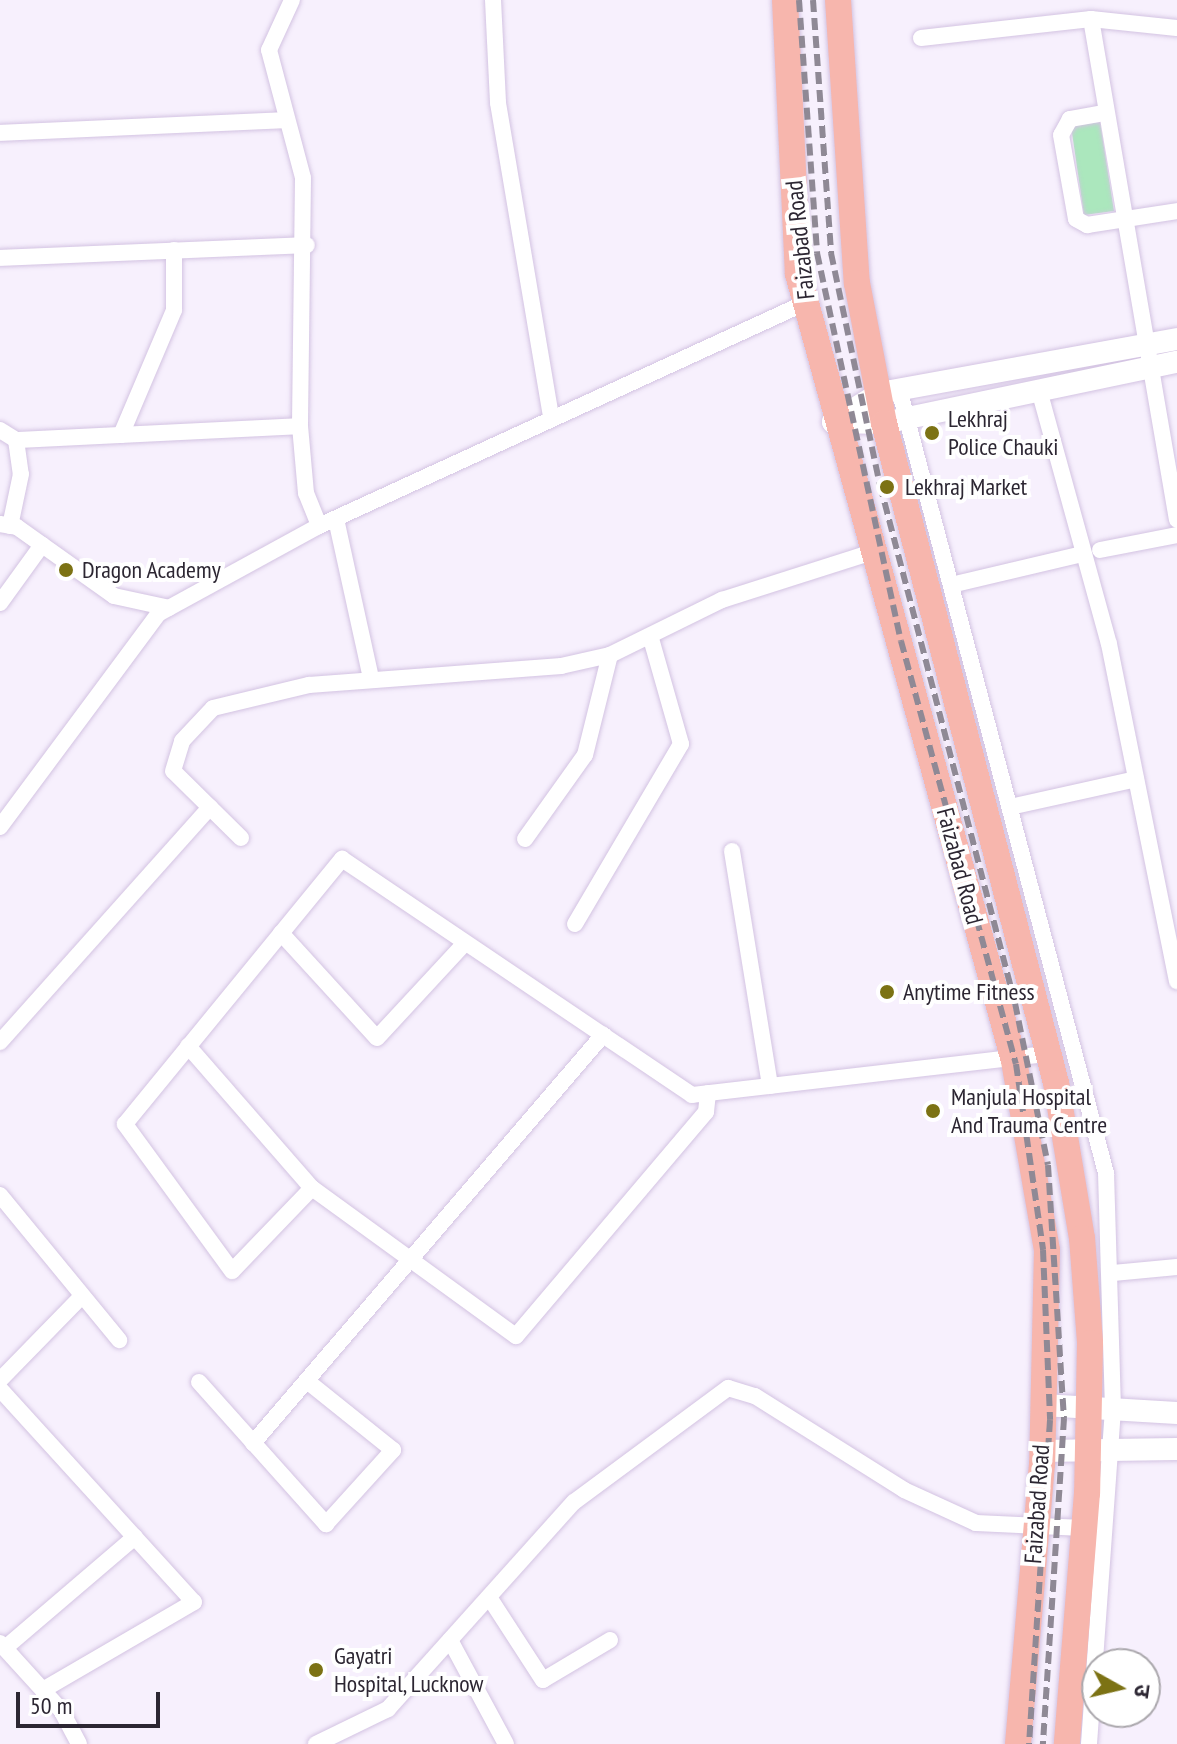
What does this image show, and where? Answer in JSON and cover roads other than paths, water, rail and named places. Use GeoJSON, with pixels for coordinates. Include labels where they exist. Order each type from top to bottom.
{"type":"FeatureCollection","features":[{"type":"Feature","properties":{"kind":"main road","name":"Faizabad Road"},"geometry":{"type":"LineString","coordinates":[[785,0],[805,303],[833,422],[1014,1061],[1047,1250],[1042,1451],[1018,1744]]}},
{"type":"Feature","properties":{"kind":"main road","name":"Faizabad Road"},"geometry":{"type":"LineString","coordinates":[[838,0],[857,283],[890,393],[1049,1054],[1082,1238],[1101,1407],[1100,1451],[1083,1528],[1067,1744]]}},
{"type":"Feature","properties":{"kind":"street"},"geometry":{"type":"LineString","coordinates":[[292,0],[269,50],[303,178],[307,245],[300,426],[306,493],[319,526]]}},
{"type":"Feature","properties":{"kind":"street"},"geometry":{"type":"LineString","coordinates":[[493,0],[498,103],[551,417]]}},
{"type":"Feature","properties":{"kind":"street"},"geometry":{"type":"LineString","coordinates":[[1091,19],[1142,346],[1177,520]]}},
{"type":"Feature","properties":{"kind":"street"},"geometry":{"type":"LineString","coordinates":[[921,38],[1091,19],[1177,28]]}},
{"type":"Feature","properties":{"kind":"street"},"geometry":{"type":"LineString","coordinates":[[1104,113],[1070,119],[1061,135],[1076,219],[1087,225],[1177,211]]}},
{"type":"Feature","properties":{"kind":"street"},"geometry":{"type":"LineString","coordinates":[[0,133],[286,120]]}},
{"type":"Feature","properties":{"kind":"street"},"geometry":{"type":"LineString","coordinates":[[0,258],[307,245]]}},
{"type":"Feature","properties":{"kind":"street"},"geometry":{"type":"LineString","coordinates":[[121,435],[174,310],[174,250]]}},
{"type":"Feature","properties":{"kind":"street"},"geometry":{"type":"LineString","coordinates":[[0,827],[86,702],[169,608],[319,526],[805,303]]}},
{"type":"Feature","properties":{"kind":"street"},"geometry":{"type":"LineString","coordinates":[[833,422],[890,393],[1177,339]]}},
{"type":"Feature","properties":{"kind":"street"},"geometry":{"type":"LineString","coordinates":[[833,422],[895,420],[1177,362]]}},
{"type":"Feature","properties":{"kind":"street"},"geometry":{"type":"LineString","coordinates":[[1039,390],[1136,779],[1177,981]]}},
{"type":"Feature","properties":{"kind":"street"},"geometry":{"type":"LineString","coordinates":[[895,420],[951,585],[1106,1173],[1113,1273],[1101,1407]]}},
{"type":"Feature","properties":{"kind":"street"},"geometry":{"type":"LineString","coordinates":[[0,430],[16,440],[300,426]]}},
{"type":"Feature","properties":{"kind":"street"},"geometry":{"type":"LineString","coordinates":[[16,440],[21,474],[5,525],[42,545],[114,596],[169,608]]}},
{"type":"Feature","properties":{"kind":"street"},"geometry":{"type":"LineString","coordinates":[[336,519],[371,678]]}},
{"type":"Feature","properties":{"kind":"street"},"geometry":{"type":"LineString","coordinates":[[1100,550],[1177,535]]}},
{"type":"Feature","properties":{"kind":"street"},"geometry":{"type":"LineString","coordinates":[[0,603],[42,545]]}},
{"type":"Feature","properties":{"kind":"street"},"geometry":{"type":"LineString","coordinates":[[241,838],[173,771],[182,741],[213,708],[262,692],[371,678],[561,666],[610,655],[651,639],[722,600],[872,552]]}},
{"type":"Feature","properties":{"kind":"street"},"geometry":{"type":"LineString","coordinates":[[951,585],[1082,554]]}},
{"type":"Feature","properties":{"kind":"street"},"geometry":{"type":"LineString","coordinates":[[575,924],[681,744],[651,639]]}},
{"type":"Feature","properties":{"kind":"street"},"geometry":{"type":"LineString","coordinates":[[525,839],[585,755],[610,655]]}},
{"type":"Feature","properties":{"kind":"street"},"geometry":{"type":"LineString","coordinates":[[1010,807],[1136,779]]}},
{"type":"Feature","properties":{"kind":"street"},"geometry":{"type":"LineString","coordinates":[[0,1042],[210,807]]}},
{"type":"Feature","properties":{"kind":"street"},"geometry":{"type":"LineString","coordinates":[[732,851],[770,1086]]}},
{"type":"Feature","properties":{"kind":"street"},"geometry":{"type":"LineString","coordinates":[[312,1188],[232,1271],[125,1124],[342,859],[692,1095],[1014,1061],[1049,1054]]}},
{"type":"Feature","properties":{"kind":"street"},"geometry":{"type":"LineString","coordinates":[[281,933],[377,1038],[465,943]]}},
{"type":"Feature","properties":{"kind":"street"},"geometry":{"type":"LineString","coordinates":[[253,1443],[308,1382],[408,1258],[603,1035]]}},
{"type":"Feature","properties":{"kind":"street"},"geometry":{"type":"LineString","coordinates":[[188,1046],[312,1188],[516,1336],[706,1112],[708,1093]]}},
{"type":"Feature","properties":{"kind":"street"},"geometry":{"type":"LineString","coordinates":[[0,1195],[119,1340]]}},
{"type":"Feature","properties":{"kind":"street"},"geometry":{"type":"LineString","coordinates":[[1113,1273],[1177,1267]]}},
{"type":"Feature","properties":{"kind":"street"},"geometry":{"type":"LineString","coordinates":[[3,1372],[82,1296]]}},
{"type":"Feature","properties":{"kind":"street"},"geometry":{"type":"LineString","coordinates":[[199,1382],[326,1524],[393,1450],[308,1382]]}},
{"type":"Feature","properties":{"kind":"street"},"geometry":{"type":"LineString","coordinates":[[316,1744],[388,1709],[574,1502],[728,1388],[755,1396],[904,1490],[976,1523],[1083,1528]]}},
{"type":"Feature","properties":{"kind":"street"},"geometry":{"type":"LineString","coordinates":[[0,1389],[194,1602],[43,1690]]}},
{"type":"Feature","properties":{"kind":"street"},"geometry":{"type":"LineString","coordinates":[[1043,1405],[1177,1413]]}},
{"type":"Feature","properties":{"kind":"street"},"geometry":{"type":"LineString","coordinates":[[1042,1451],[1177,1449]]}},
{"type":"Feature","properties":{"kind":"street"},"geometry":{"type":"LineString","coordinates":[[1089,1744],[1100,1451]]}},
{"type":"Feature","properties":{"kind":"street"},"geometry":{"type":"LineString","coordinates":[[79,1744],[43,1690],[2,1645],[135,1537]]}},
{"type":"Feature","properties":{"kind":"street"},"geometry":{"type":"LineString","coordinates":[[489,1597],[543,1680],[610,1640]]}},
{"type":"Feature","properties":{"kind":"street"},"geometry":{"type":"LineString","coordinates":[[450,1640],[506,1744]]}},
{"type":"Feature","properties":{"kind":"railway"},"geometry":{"type":"LineString","coordinates":[[799,0],[817,253],[901,641],[1016,1064],[1043,1250],[1050,1420],[1029,1744]]}},
{"type":"Feature","properties":{"kind":"railway"},"geometry":{"type":"LineString","coordinates":[[813,0],[831,253],[880,485],[1015,1003],[1048,1165],[1064,1418],[1043,1744]]}},
{"type":"Feature","properties":{"kind":"place","name":"Lekhraj Police Chauki"},"geometry":{"type":"Point","coordinates":[932,433]}},
{"type":"Feature","properties":{"kind":"place","name":"Lekhraj Market"},"geometry":{"type":"Point","coordinates":[887,487]}},
{"type":"Feature","properties":{"kind":"place","name":"Dragon Academy"},"geometry":{"type":"Point","coordinates":[66,570]}},
{"type":"Feature","properties":{"kind":"place","name":"Anytime Fitness"},"geometry":{"type":"Point","coordinates":[887,992]}},
{"type":"Feature","properties":{"kind":"place","name":"Manjula Hospital And Trauma Centre"},"geometry":{"type":"Point","coordinates":[933,1111]}},
{"type":"Feature","properties":{"kind":"place","name":"Gayatri Hospital, Lucknow"},"geometry":{"type":"Point","coordinates":[316,1670]}}]}
